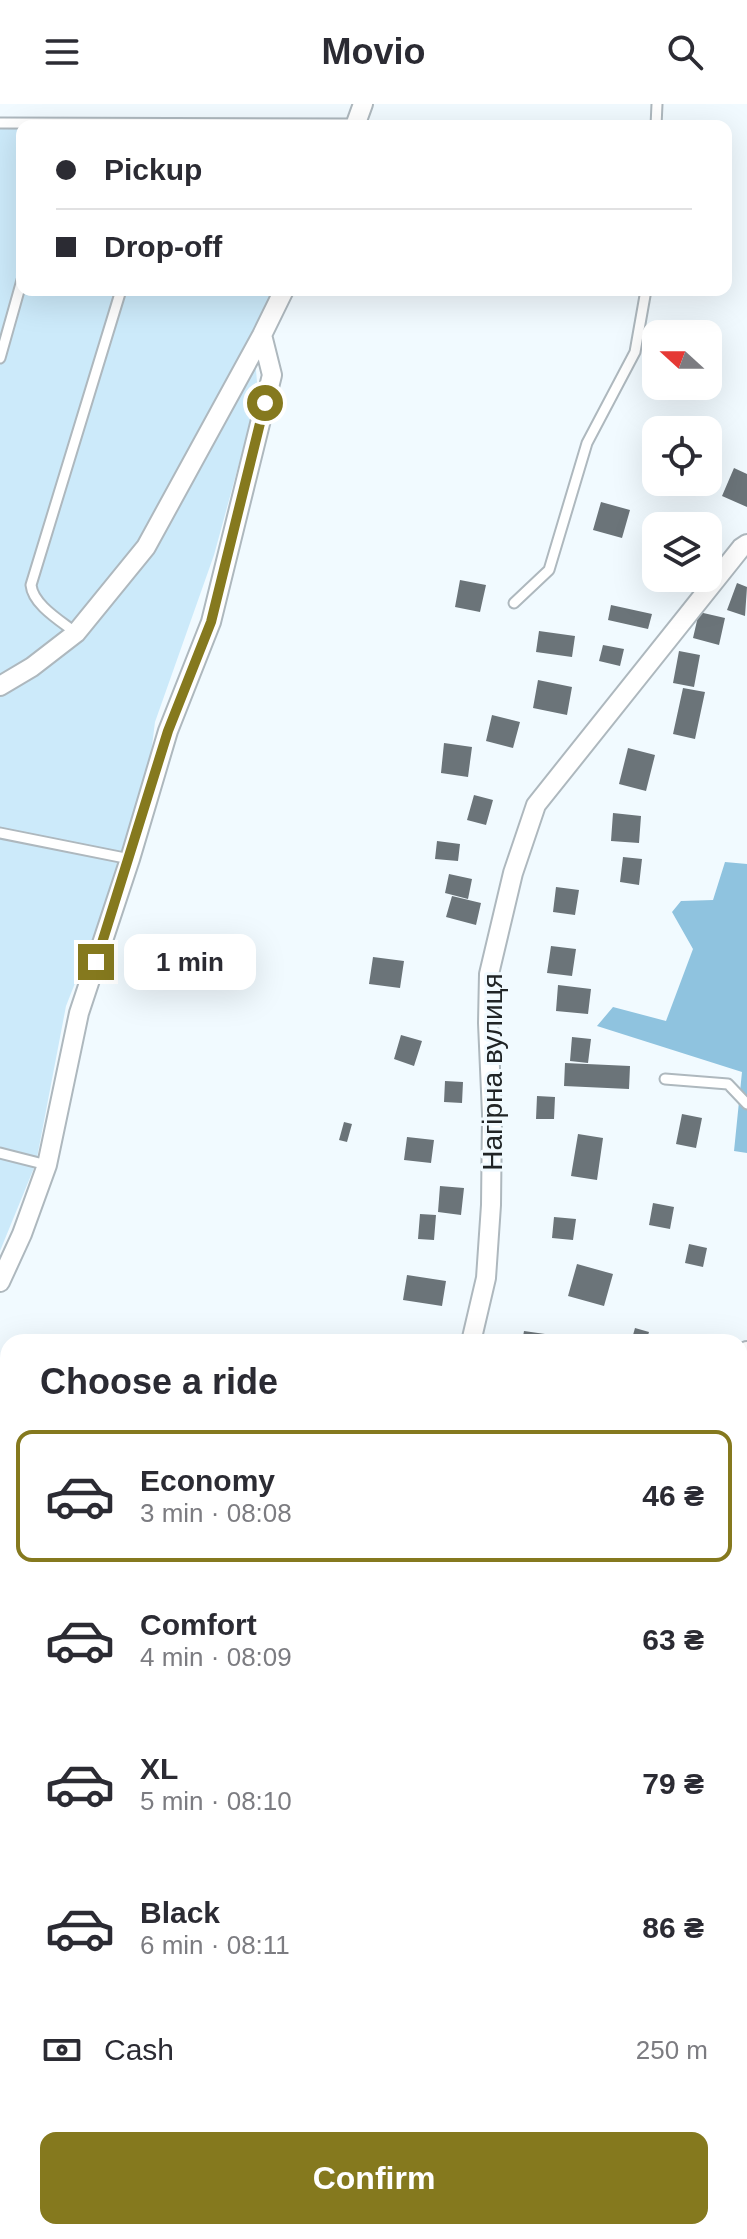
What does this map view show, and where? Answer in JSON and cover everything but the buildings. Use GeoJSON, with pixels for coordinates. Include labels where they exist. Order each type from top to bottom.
{"type":"FeatureCollection","features":[{"type":"Feature","properties":{"kind":"street"},"geometry":{"type":"LineString","coordinates":[[0,686],[32,667],[76,633],[146,547],[281,296]]}},
{"type":"Feature","properties":{"kind":"street"},"geometry":{"type":"LineString","coordinates":[[0,1282],[22,1234],[47,1165],[79,1013],[168,731],[211,622],[272,375],[262,335]]}},
{"type":"Feature","properties":{"kind":"street","name":"Нагірна вулиця"},"geometry":{"type":"LineString","coordinates":[[473,1334],[486,1278],[491,1205],[489,974],[513,873],[536,805],[747,544]]}},
{"type":"Feature","properties":{"kind":"lane"},"geometry":{"type":"LineString","coordinates":[[0,358],[17,296]]}},
{"type":"Feature","properties":{"kind":"lane"},"geometry":{"type":"LineString","coordinates":[[76,633],[38,601],[31,585],[119,296]]}},
{"type":"Feature","properties":{"kind":"lane"},"geometry":{"type":"LineString","coordinates":[[514,603],[549,570],[587,443],[635,352],[645,296]]}},
{"type":"Feature","properties":{"kind":"lane"},"geometry":{"type":"LineString","coordinates":[[0,833],[130,859]]}},
{"type":"Feature","properties":{"kind":"lane"},"geometry":{"type":"LineString","coordinates":[[665,1079],[728,1084],[747,1104]]}},
{"type":"Feature","properties":{"kind":"lane"},"geometry":{"type":"LineString","coordinates":[[0,1153],[47,1165]]}},
{"type":"Feature","properties":{"kind":"shaded area"},"geometry":{"type":"Polygon","coordinates":[[[0,129],[16,129],[16,296],[270,296],[253,334],[258,394],[214,555],[155,722],[144,809],[66,1006],[36,1163],[0,1251],[0,129]]]}},
{"type":"Feature","properties":{"kind":"shaded area"},"geometry":{"type":"Polygon","coordinates":[[[725,862],[747,864],[747,1153],[734,1151],[742,1072],[597,1026],[613,1007],[666,1021],[693,949],[672,912],[681,901],[713,900],[725,862]]]}},
{"type":"Feature","properties":{"kind":"route"},"geometry":{"type":"LineString","coordinates":[[96,962],[168,731],[211,622],[265,403]]}}]}
